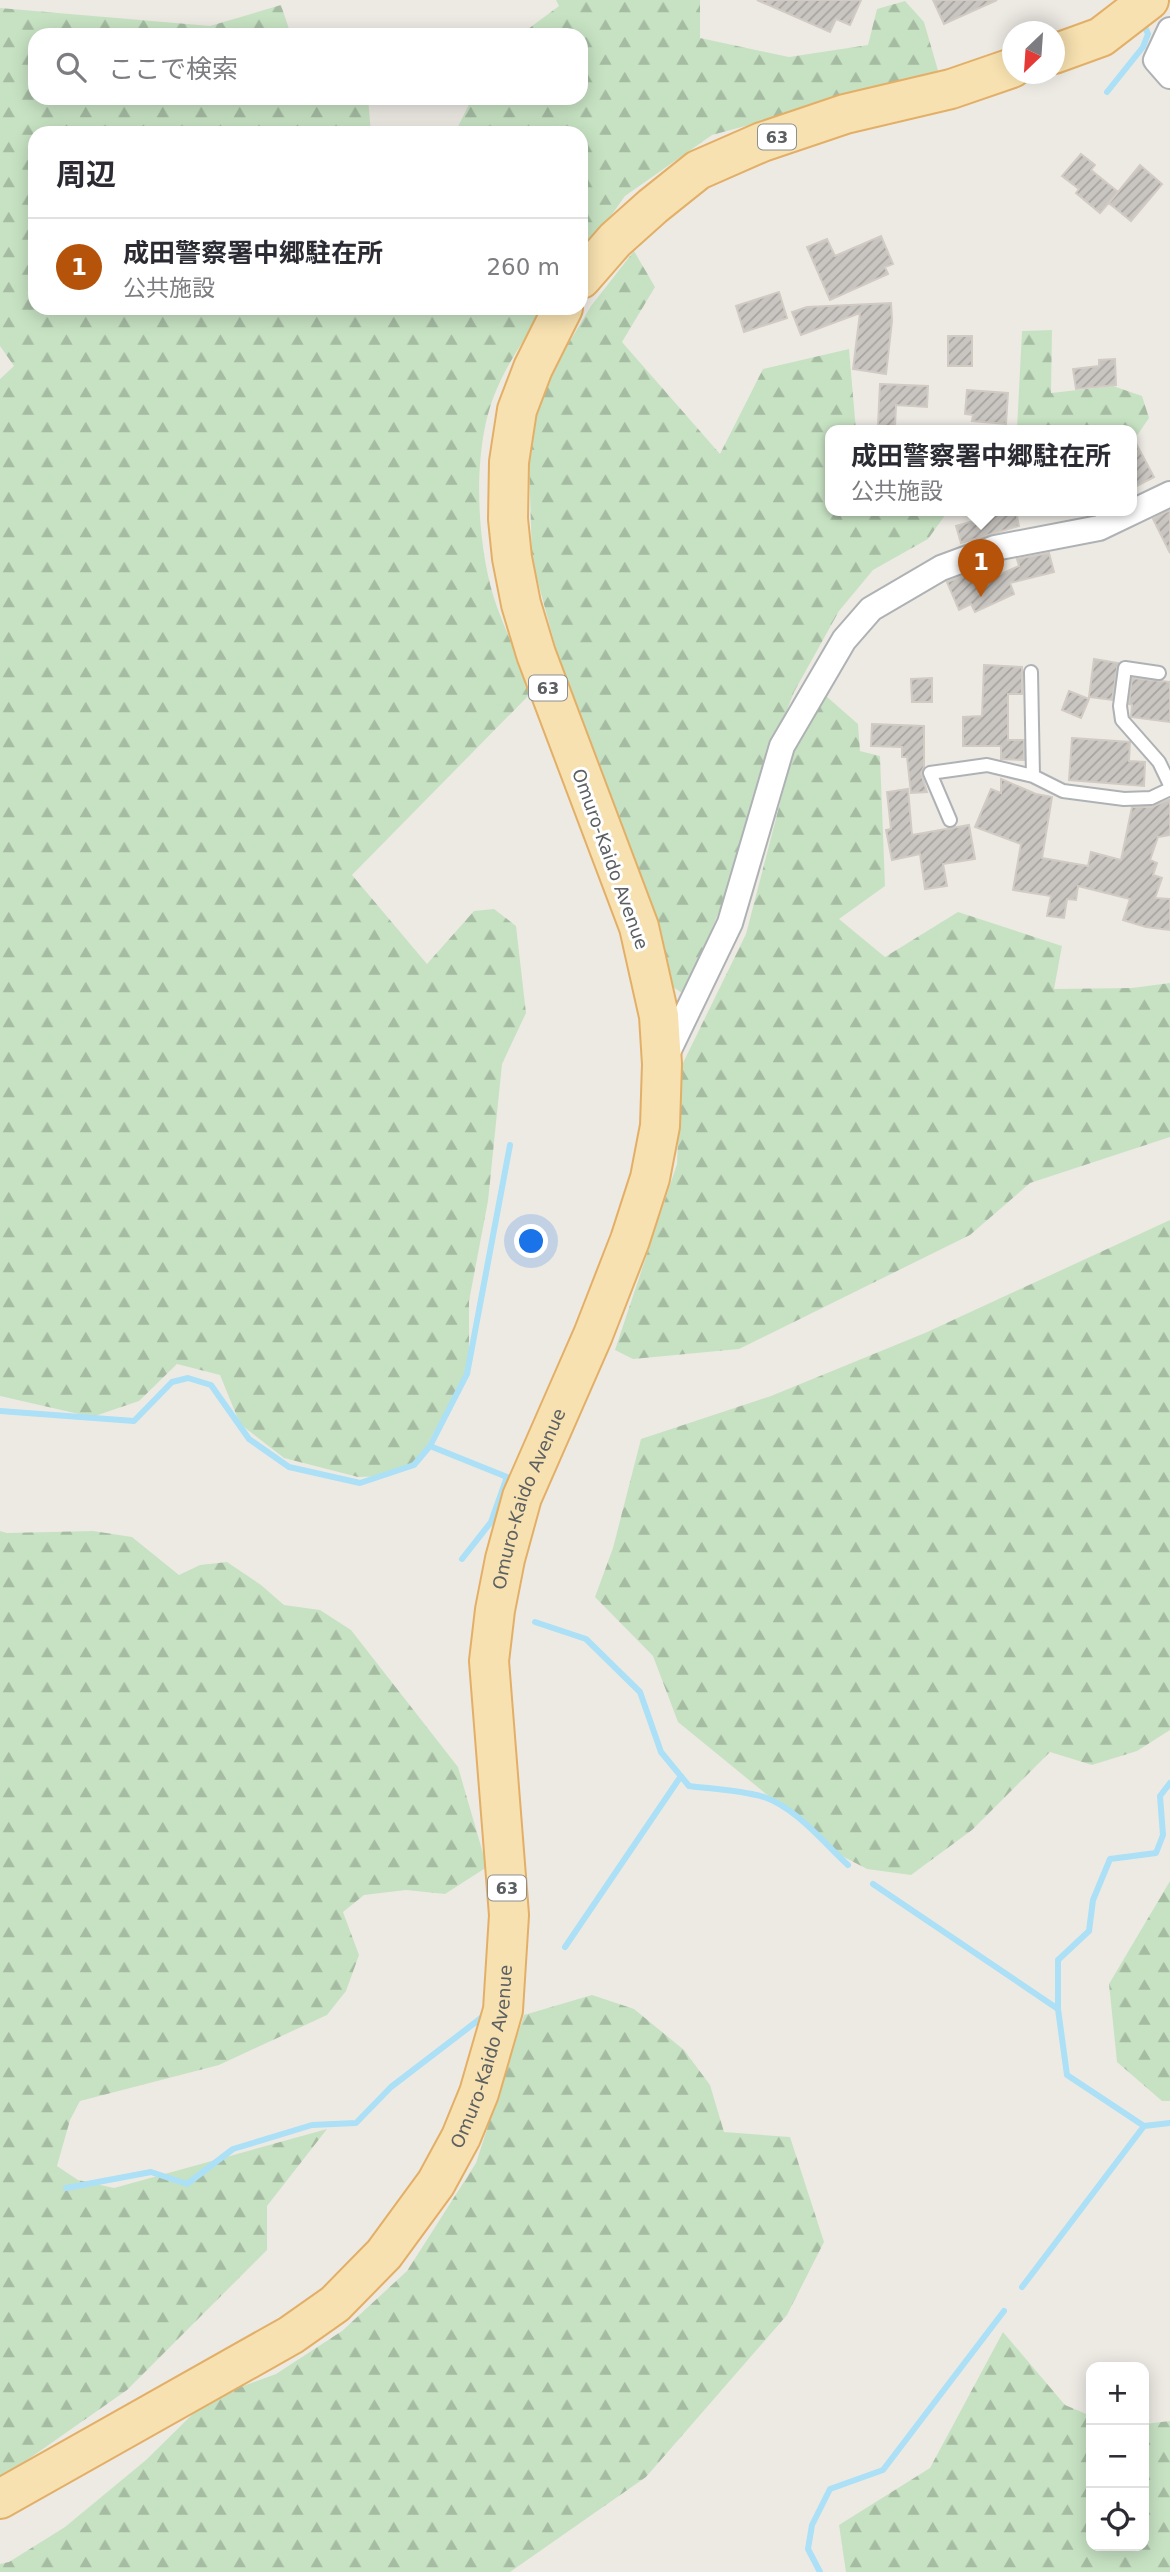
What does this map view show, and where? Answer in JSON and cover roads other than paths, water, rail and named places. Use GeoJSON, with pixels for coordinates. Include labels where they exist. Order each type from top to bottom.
{"type":"FeatureCollection","features":[{"type":"Feature","properties":{"kind":"main road"},"geometry":{"type":"LineString","coordinates":[[1065,50],[1101,37],[1149,0]]}},
{"type":"Feature","properties":{"kind":"main road","name":"63"},"geometry":{"type":"LineString","coordinates":[[588,271],[615,240],[698,170],[761,142],[833,118],[951,89],[1002,72]]}},
{"type":"Feature","properties":{"kind":"main road","name":"Omuro-Kaido Avenue"},"geometry":{"type":"LineString","coordinates":[[0,2499],[291,2334],[335,2304],[384,2253],[436,2183],[461,2137],[479,2092],[503,2010],[509,1915],[489,1661],[500,1585],[522,1497],[593,1335],[630,1240],[646,1190],[660,1126],[662,1064],[659,1016],[639,928],[536,654],[520,604],[512,558],[508,519],[509,462],[517,410],[533,368],[560,315]]}},
{"type":"Feature","properties":{"kind":"street"},"geometry":{"type":"LineString","coordinates":[[1170,30],[1156,60],[1170,76]]}},
{"type":"Feature","properties":{"kind":"street"},"geometry":{"type":"LineString","coordinates":[[1137,510],[1170,494]]}},
{"type":"Feature","properties":{"kind":"street"},"geometry":{"type":"LineString","coordinates":[[662,1064],[730,923],[782,746],[844,640],[871,609],[941,568],[995,548],[1099,528],[1124,516]]}},
{"type":"Feature","properties":{"kind":"lane"},"geometry":{"type":"LineString","coordinates":[[950,820],[930,773],[986,765],[1033,776],[1063,791],[1124,799],[1151,798],[1170,787],[1159,762],[1122,720],[1120,706],[1125,668],[1159,673]]}},
{"type":"Feature","properties":{"kind":"lane"},"geometry":{"type":"LineString","coordinates":[[1031,672],[1033,776]]}},
{"type":"Feature","properties":{"kind":"waterway"},"geometry":{"type":"LineString","coordinates":[[1107,92],[1143,47],[1148,34],[1143,22]]}},
{"type":"Feature","properties":{"kind":"waterway"},"geometry":{"type":"LineString","coordinates":[[430,1446],[467,1374],[510,1145]]}},
{"type":"Feature","properties":{"kind":"waterway"},"geometry":{"type":"LineString","coordinates":[[0,1411],[134,1421],[172,1382],[188,1378],[211,1385],[249,1439],[289,1467],[360,1483],[414,1465],[430,1446],[507,1477],[491,1522],[462,1559]]}},
{"type":"Feature","properties":{"kind":"waterway"},"geometry":{"type":"LineString","coordinates":[[535,1622],[586,1639],[640,1692],[661,1752],[689,1786],[746,1793],[776,1802],[798,1817],[848,1865]]}},
{"type":"Feature","properties":{"kind":"waterway"},"geometry":{"type":"LineString","coordinates":[[565,1947],[681,1776]]}},
{"type":"Feature","properties":{"kind":"waterway"},"geometry":{"type":"LineString","coordinates":[[1058,2009],[1058,1960],[1089,1931],[1093,1900],[1110,1859],[1156,1853],[1163,1835],[1160,1796],[1170,1783]]}},
{"type":"Feature","properties":{"kind":"waterway"},"geometry":{"type":"LineString","coordinates":[[873,1884],[1058,2009],[1067,2075],[1144,2126],[1170,2123]]}},
{"type":"Feature","properties":{"kind":"waterway"},"geometry":{"type":"LineString","coordinates":[[66,2188],[151,2172],[187,2184],[233,2149],[312,2125],[356,2123],[391,2087],[485,2015]]}},
{"type":"Feature","properties":{"kind":"waterway"},"geometry":{"type":"LineString","coordinates":[[1022,2287],[1144,2126]]}},
{"type":"Feature","properties":{"kind":"waterway"},"geometry":{"type":"LineString","coordinates":[[820,2572],[808,2549],[812,2525],[830,2489],[883,2470],[1004,2311]]}},
{"type":"Feature","properties":{"kind":"place","name":"成田警察署中郷駐在所"},"geometry":{"type":"Point","coordinates":[981,597]}}]}
